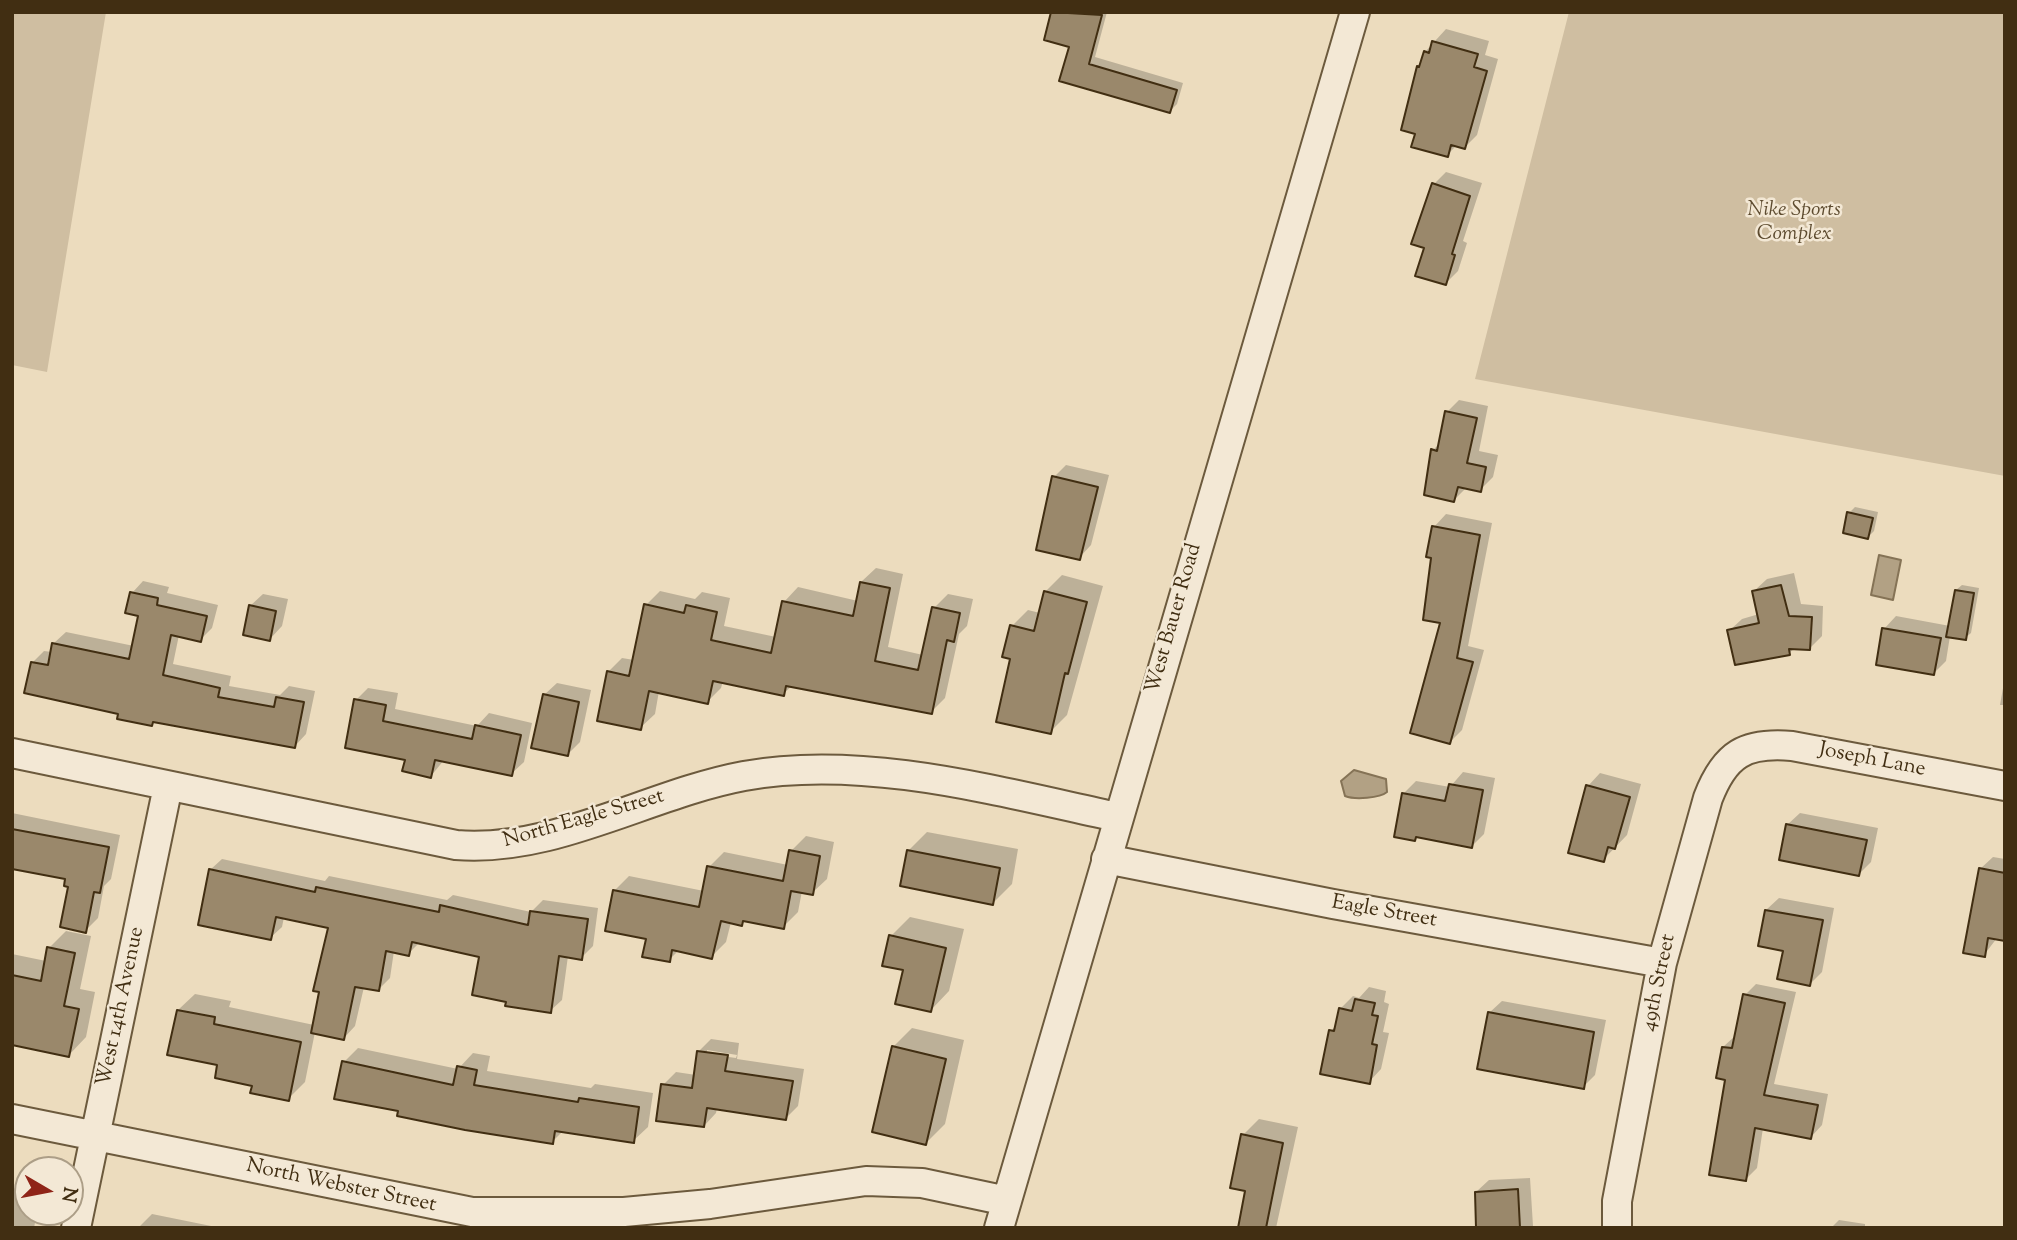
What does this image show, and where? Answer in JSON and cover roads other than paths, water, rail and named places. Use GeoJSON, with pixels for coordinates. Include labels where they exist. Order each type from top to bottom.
{"type":"FeatureCollection","features":[{"type":"Feature","properties":{"kind":"street","name":"West Bauer Road"},"geometry":{"type":"LineString","coordinates":[[999,1228],[1117,817],[1355,12]]}},
{"type":"Feature","properties":{"kind":"street","name":"Joseph Lane"},"geometry":{"type":"LineString","coordinates":[[1740,752],[1757,746],[1792,746],[2005,786]]}},
{"type":"Feature","properties":{"kind":"street","name":"49th Street"},"geometry":{"type":"LineString","coordinates":[[1617,1228],[1617,1201],[1662,963],[1708,798],[1717,776],[1740,752]]}},
{"type":"Feature","properties":{"kind":"street","name":"North Eagle Street"},"geometry":{"type":"LineString","coordinates":[[12,753],[456,845],[486,847],[508,845],[594,821],[687,790],[745,776],[780,772],[864,772],[933,781],[1117,817]]}},
{"type":"Feature","properties":{"kind":"street","name":"West 14th Avenue"},"geometry":{"type":"LineString","coordinates":[[76,1228],[168,786]]}},
{"type":"Feature","properties":{"kind":"street","name":"Eagle Street"},"geometry":{"type":"LineString","coordinates":[[1106,859],[1332,904],[1662,963]]}},
{"type":"Feature","properties":{"kind":"street","name":"North Webster Street"},"geometry":{"type":"LineString","coordinates":[[12,1119],[472,1212],[624,1212],[866,1181],[922,1183],[1007,1201]]}},
{"type":"Feature","properties":{"kind":"park label","name":"Nike Sports Complex"},"geometry":{"type":"Point","coordinates":[1794,223]}}]}
